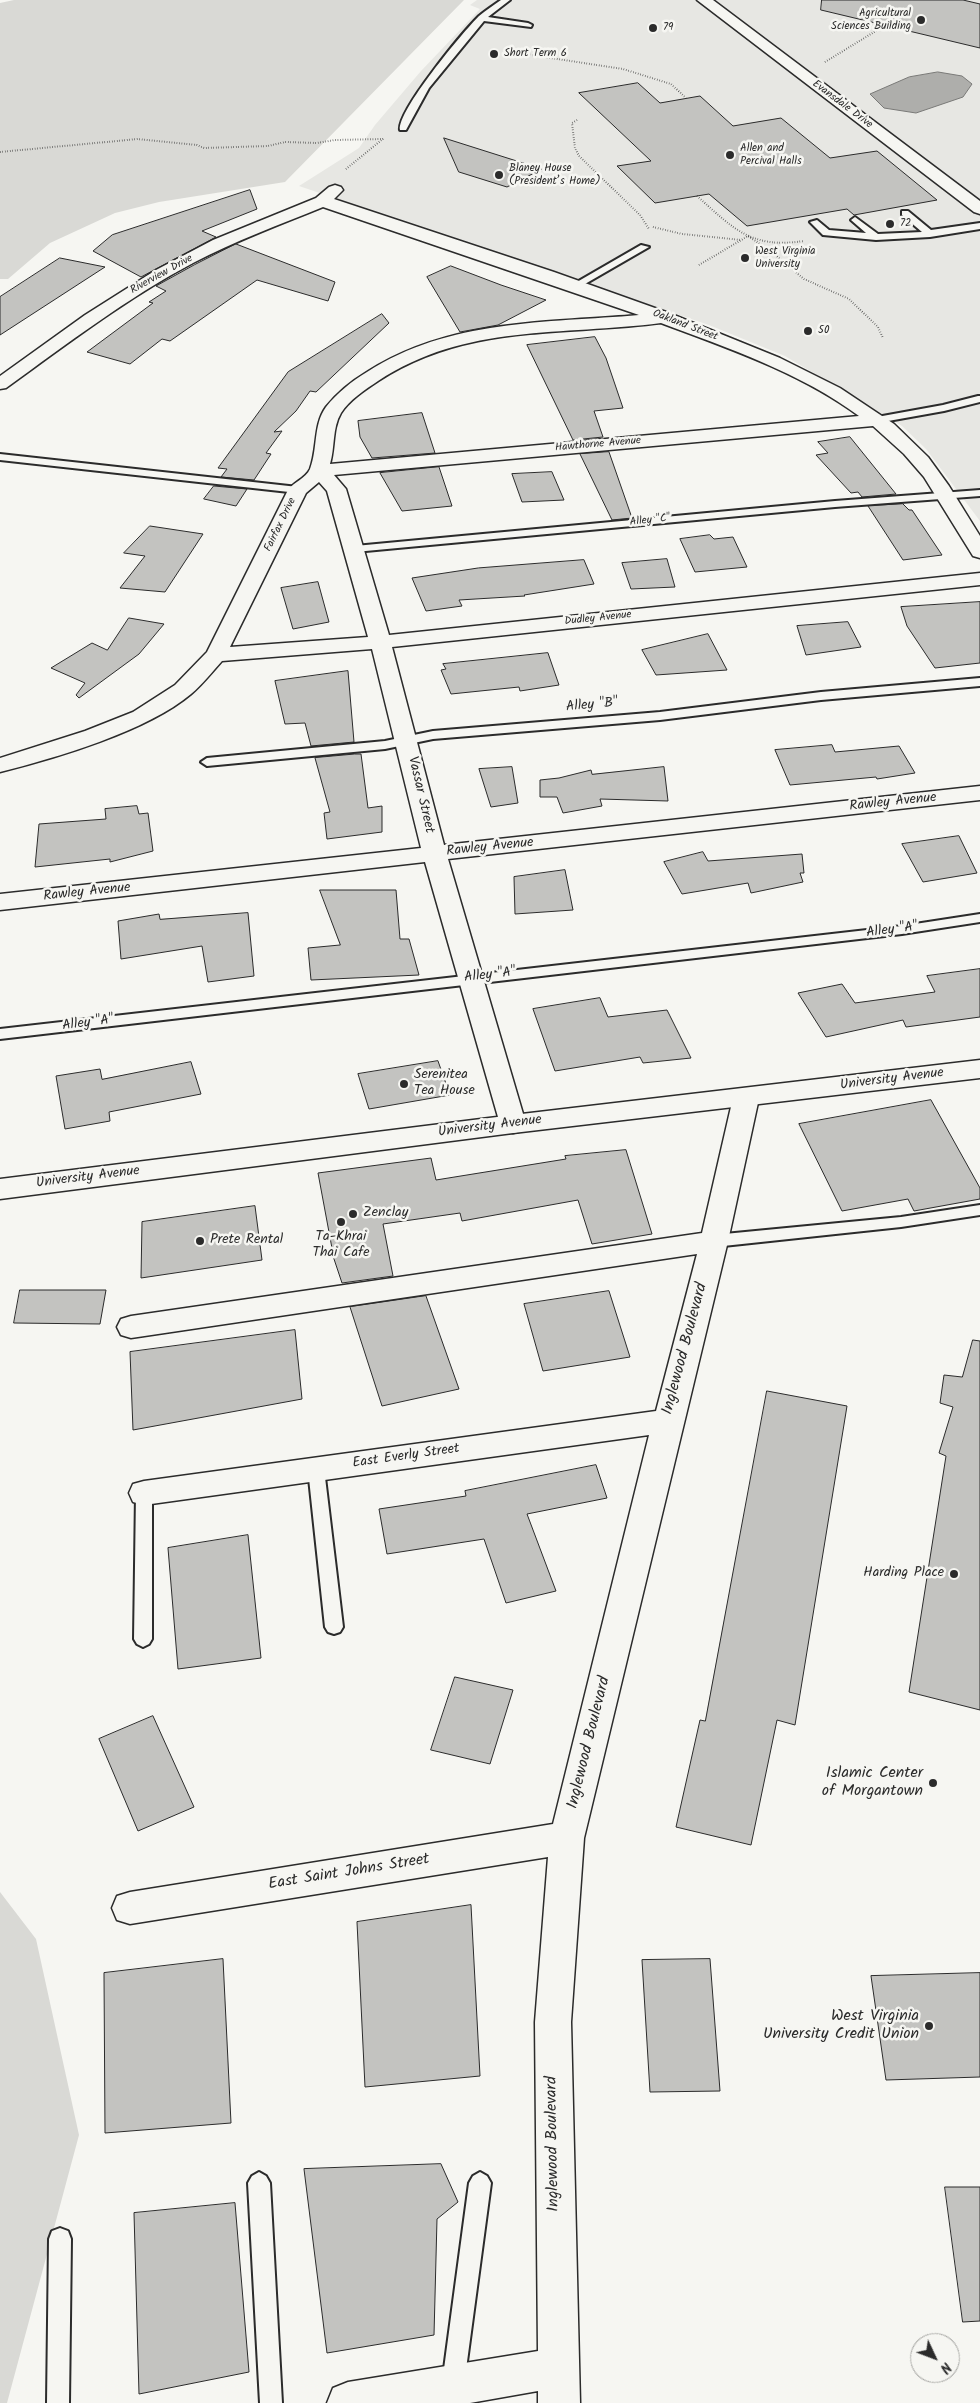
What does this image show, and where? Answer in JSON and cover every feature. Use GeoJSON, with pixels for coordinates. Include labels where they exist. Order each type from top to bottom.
{"type":"FeatureCollection","features":[{"type":"Feature","properties":{"kind":"street","name":"Evansdale Drive"},"geometry":{"type":"LineString","coordinates":[[704,0],[980,209]]}},
{"type":"Feature","properties":{"kind":"street","name":"Riverview Drive"},"geometry":{"type":"LineString","coordinates":[[0,384],[114,302],[153,278],[188,258],[322,201],[337,189]]}},
{"type":"Feature","properties":{"kind":"street","name":"Oakland Street"},"geometry":{"type":"LineString","coordinates":[[322,201],[663,317],[810,378],[877,420],[912,450],[945,496],[980,552]]}},
{"type":"Feature","properties":{"kind":"street"},"geometry":{"type":"LineString","coordinates":[[319,471],[324,432],[338,403],[375,372],[417,352],[476,334],[551,324],[626,323],[663,317]]}},
{"type":"Feature","properties":{"kind":"street","name":"Hawthorne Avenue"},"geometry":{"type":"LineString","coordinates":[[319,471],[877,420]]}},
{"type":"Feature","properties":{"kind":"street","name":"Fairfax Drive"},"geometry":{"type":"LineString","coordinates":[[0,765],[93,736],[141,717],[183,690],[216,655],[298,490],[319,471]]}},
{"type":"Feature","properties":{"kind":"street","name":"Vassar Street"},"geometry":{"type":"LineString","coordinates":[[319,471],[336,489],[355,550],[407,740],[434,854],[513,1124]]}},
{"type":"Feature","properties":{"kind":"street","name":"Dudley Avenue"},"geometry":{"type":"LineString","coordinates":[[216,655],[380,642],[980,579]]}},
{"type":"Feature","properties":{"kind":"street","name":"Rawley Avenue"},"geometry":{"type":"LineString","coordinates":[[0,902],[980,793]]}},
{"type":"Feature","properties":{"kind":"street","name":"University Avenue"},"geometry":{"type":"LineString","coordinates":[[0,1189],[513,1124],[980,1069]]}},
{"type":"Feature","properties":{"kind":"street","name":"Inglewood Boulevard"},"geometry":{"type":"LineString","coordinates":[[558,2385],[553,2022],[567,1838],[668,1421],[714,1241],[746,1098]]}},
{"type":"Feature","properties":{"kind":"street"},"geometry":{"type":"LineString","coordinates":[[131,1327],[714,1241]]}},
{"type":"Feature","properties":{"kind":"street","name":"East Everly Street"},"geometry":{"type":"LineString","coordinates":[[144,1493],[668,1421]]}},
{"type":"Feature","properties":{"kind":"street","name":"East Saint Johns Street"},"geometry":{"type":"LineString","coordinates":[[130,1908],[567,1838]]}},
{"type":"Feature","properties":{"kind":"street"},"geometry":{"type":"LineString","coordinates":[[370,2401],[453,2385],[558,2385]]}},
{"type":"Feature","properties":{"kind":"lane"},"geometry":{"type":"LineString","coordinates":[[403,128],[406,116],[482,18],[506,0]]}},
{"type":"Feature","properties":{"kind":"lane"},"geometry":{"type":"LineString","coordinates":[[482,18],[528,25]]}},
{"type":"Feature","properties":{"kind":"lane"},"geometry":{"type":"LineString","coordinates":[[905,213],[930,234]]}},
{"type":"Feature","properties":{"kind":"lane"},"geometry":{"type":"LineString","coordinates":[[855,220],[876,237]]}},
{"type":"Feature","properties":{"kind":"lane"},"geometry":{"type":"LineString","coordinates":[[814,222],[826,233],[876,237],[930,234],[980,226]]}},
{"type":"Feature","properties":{"kind":"lane"},"geometry":{"type":"LineString","coordinates":[[575,286],[644,247]]}},
{"type":"Feature","properties":{"kind":"lane"},"geometry":{"type":"LineString","coordinates":[[877,420],[930,411],[978,399]]}},
{"type":"Feature","properties":{"kind":"lane"},"geometry":{"type":"LineString","coordinates":[[0,457],[298,490]]}},
{"type":"Feature","properties":{"kind":"lane","name":"Alley \"C\""},"geometry":{"type":"LineString","coordinates":[[355,550],[835,504],[980,493]]}},
{"type":"Feature","properties":{"kind":"lane","name":"Alley \"B\""},"geometry":{"type":"LineString","coordinates":[[207,762],[385,745],[433,735],[660,716],[821,696],[980,682]]}},
{"type":"Feature","properties":{"kind":"lane","name":"Alley \"A\""},"geometry":{"type":"LineString","coordinates":[[0,1034],[471,978],[892,931],[980,918]]}},
{"type":"Feature","properties":{"kind":"lane"},"geometry":{"type":"LineString","coordinates":[[714,1241],[901,1222],[980,1210]]}},
{"type":"Feature","properties":{"kind":"lane"},"geometry":{"type":"LineString","coordinates":[[316,1469],[334,1627]]}},
{"type":"Feature","properties":{"kind":"lane"},"geometry":{"type":"LineString","coordinates":[[143,1639],[144,1493]]}},
{"type":"Feature","properties":{"kind":"lane"},"geometry":{"type":"LineString","coordinates":[[259,2183],[271,2403]]}},
{"type":"Feature","properties":{"kind":"lane"},"geometry":{"type":"LineString","coordinates":[[453,2385],[480,2183]]}},
{"type":"Feature","properties":{"kind":"lane"},"geometry":{"type":"LineString","coordinates":[[58,2403],[60,2239]]}},
{"type":"Feature","properties":{"kind":"path"},"geometry":{"type":"LineString","coordinates":[[822,64],[884,26]]}},
{"type":"Feature","properties":{"kind":"path"},"geometry":{"type":"LineString","coordinates":[[505,51],[623,69],[671,84],[686,98]]}},
{"type":"Feature","properties":{"kind":"path"},"geometry":{"type":"LineString","coordinates":[[337,170],[347,169],[383,139],[406,116]]}},
{"type":"Feature","properties":{"kind":"path"},"geometry":{"type":"LineString","coordinates":[[577,120],[572,123],[574,148],[579,156],[649,226],[650,233],[644,247]]}},
{"type":"Feature","properties":{"kind":"path"},"geometry":{"type":"LineString","coordinates":[[0,152],[138,138],[197,145],[204,148],[268,146],[286,142],[317,143],[335,140],[383,139]]}},
{"type":"Feature","properties":{"kind":"path"},"geometry":{"type":"LineString","coordinates":[[697,196],[725,220],[804,279],[848,299],[878,327],[883,338]]}},
{"type":"Feature","properties":{"kind":"path"},"geometry":{"type":"LineString","coordinates":[[649,226],[682,234],[741,240]]}},
{"type":"Feature","properties":{"kind":"path"},"geometry":{"type":"LineString","coordinates":[[699,265],[748,236],[778,244],[812,239]]}},
{"type":"Feature","properties":{"kind":"shaded area"},"geometry":{"type":"Polygon","coordinates":[[[14,0],[464,0],[285,182],[159,202],[115,213],[50,243],[8,279],[0,279],[0,3],[14,0]]]}},
{"type":"Feature","properties":{"kind":"shaded area","name":"West Virginia University"},"geometry":{"type":"Polygon","coordinates":[[[477,0],[980,0],[980,521],[926,449],[902,426],[785,356],[709,325],[299,186],[359,148],[375,125],[421,71],[480,9],[470,5],[477,0]]]}},
{"type":"Feature","properties":{"kind":"shaded area"},"geometry":{"type":"Polygon","coordinates":[[[938,72],[962,76],[972,84],[963,97],[916,113],[884,108],[870,94],[909,77],[938,72]]]}},
{"type":"Feature","properties":{"kind":"shaded area"},"geometry":{"type":"Polygon","coordinates":[[[0,1892],[36,1939],[79,2135],[7,2403],[0,2403],[0,1892]]]}},
{"type":"Feature","properties":{"kind":"building","name":"Agricultural Sciences Building"},"geometry":{"type":"Polygon","coordinates":[[[822,0],[963,0],[980,4],[980,48],[821,10],[822,0]]]}},
{"type":"Feature","properties":{"kind":"building","name":"Allen and Percival Halls"},"geometry":{"type":"Polygon","coordinates":[[[638,83],[660,103],[700,96],[733,126],[781,118],[830,158],[877,151],[937,200],[854,215],[847,209],[747,226],[709,194],[655,203],[617,166],[651,161],[579,93],[638,83]]]}},
{"type":"Feature","properties":{"kind":"building"},"geometry":{"type":"Polygon","coordinates":[[[444,138],[542,169],[507,187],[459,172],[444,138]]]}},
{"type":"Feature","properties":{"kind":"building"},"geometry":{"type":"Polygon","coordinates":[[[250,190],[257,209],[202,231],[216,237],[141,277],[93,251],[112,235],[250,190]]]}},
{"type":"Feature","properties":{"kind":"building"},"geometry":{"type":"Polygon","coordinates":[[[236,244],[335,282],[328,301],[257,280],[170,341],[162,339],[130,364],[87,352],[153,303],[149,302],[166,291],[156,286],[236,244]]]}},
{"type":"Feature","properties":{"kind":"building"},"geometry":{"type":"Polygon","coordinates":[[[60,258],[105,267],[0,335],[0,297],[60,258]]]}},
{"type":"Feature","properties":{"kind":"building"},"geometry":{"type":"Polygon","coordinates":[[[451,266],[546,300],[498,325],[460,332],[427,277],[451,266]]]}},
{"type":"Feature","properties":{"kind":"building"},"geometry":{"type":"Polygon","coordinates":[[[382,314],[389,323],[316,392],[310,391],[296,411],[274,432],[282,431],[266,453],[271,454],[254,480],[221,477],[227,469],[218,468],[288,372],[382,314]]]}},
{"type":"Feature","properties":{"kind":"building"},"geometry":{"type":"Polygon","coordinates":[[[595,337],[606,358],[623,408],[594,411],[603,437],[573,440],[527,345],[595,337]]]}},
{"type":"Feature","properties":{"kind":"building"},"geometry":{"type":"Polygon","coordinates":[[[422,413],[435,453],[372,458],[360,437],[358,421],[422,413]]]}},
{"type":"Feature","properties":{"kind":"building"},"geometry":{"type":"Polygon","coordinates":[[[850,437],[896,494],[862,497],[858,492],[851,493],[816,455],[828,453],[818,442],[850,437]]]}},
{"type":"Feature","properties":{"kind":"building"},"geometry":{"type":"Polygon","coordinates":[[[609,452],[632,518],[612,520],[580,454],[609,452]]]}},
{"type":"Feature","properties":{"kind":"building"},"geometry":{"type":"Polygon","coordinates":[[[439,467],[452,506],[402,511],[380,473],[439,467]]]}},
{"type":"Feature","properties":{"kind":"building"},"geometry":{"type":"Polygon","coordinates":[[[552,472],[564,500],[522,502],[512,474],[552,472]]]}},
{"type":"Feature","properties":{"kind":"building"},"geometry":{"type":"Polygon","coordinates":[[[214,486],[247,489],[236,506],[204,499],[214,486]]]}},
{"type":"Feature","properties":{"kind":"building"},"geometry":{"type":"Polygon","coordinates":[[[903,504],[909,510],[912,510],[942,555],[903,560],[868,506],[903,504]]]}},
{"type":"Feature","properties":{"kind":"building"},"geometry":{"type":"Polygon","coordinates":[[[150,526],[203,534],[165,592],[120,588],[145,556],[124,553],[150,526]]]}},
{"type":"Feature","properties":{"kind":"building"},"geometry":{"type":"Polygon","coordinates":[[[710,535],[714,539],[733,537],[747,567],[695,572],[680,539],[710,535]]]}},
{"type":"Feature","properties":{"kind":"building"},"geometry":{"type":"Polygon","coordinates":[[[667,559],[675,587],[631,589],[622,563],[667,559]]]}},
{"type":"Feature","properties":{"kind":"building"},"geometry":{"type":"Polygon","coordinates":[[[584,560],[594,584],[525,596],[459,600],[462,606],[426,611],[412,578],[478,568],[584,560]]]}},
{"type":"Feature","properties":{"kind":"building"},"geometry":{"type":"Polygon","coordinates":[[[318,582],[329,622],[293,629],[281,588],[318,582]]]}},
{"type":"Feature","properties":{"kind":"building"},"geometry":{"type":"Polygon","coordinates":[[[980,602],[980,663],[935,668],[907,626],[901,607],[980,602]]]}},
{"type":"Feature","properties":{"kind":"building"},"geometry":{"type":"Polygon","coordinates":[[[129,618],[164,624],[139,654],[79,698],[76,695],[85,683],[51,668],[92,643],[107,650],[129,618]]]}},
{"type":"Feature","properties":{"kind":"building"},"geometry":{"type":"Polygon","coordinates":[[[848,622],[861,647],[806,655],[797,626],[848,622]]]}},
{"type":"Feature","properties":{"kind":"building"},"geometry":{"type":"Polygon","coordinates":[[[708,634],[727,670],[656,675],[642,650],[708,634]]]}},
{"type":"Feature","properties":{"kind":"building"},"geometry":{"type":"Polygon","coordinates":[[[548,653],[559,685],[520,691],[519,687],[451,694],[441,670],[446,669],[443,664],[548,653]]]}},
{"type":"Feature","properties":{"kind":"building"},"geometry":{"type":"Polygon","coordinates":[[[348,671],[354,742],[311,746],[305,723],[285,724],[275,681],[348,671]]]}},
{"type":"Feature","properties":{"kind":"building"},"geometry":{"type":"Polygon","coordinates":[[[832,745],[835,752],[899,746],[915,773],[877,779],[876,777],[790,785],[775,750],[832,745]]]}},
{"type":"Feature","properties":{"kind":"building"},"geometry":{"type":"Polygon","coordinates":[[[361,754],[368,808],[382,806],[382,832],[327,839],[324,813],[330,812],[315,758],[361,754]]]}},
{"type":"Feature","properties":{"kind":"building"},"geometry":{"type":"Polygon","coordinates":[[[512,767],[518,803],[491,807],[479,769],[512,767]]]}},
{"type":"Feature","properties":{"kind":"building"},"geometry":{"type":"Polygon","coordinates":[[[664,767],[668,801],[600,799],[602,806],[563,813],[557,797],[540,797],[540,780],[559,778],[591,770],[592,774],[664,767]]]}},
{"type":"Feature","properties":{"kind":"building"},"geometry":{"type":"Polygon","coordinates":[[[137,806],[139,814],[148,813],[153,851],[110,862],[110,859],[35,867],[39,824],[106,819],[105,809],[137,806]]]}},
{"type":"Feature","properties":{"kind":"building"},"geometry":{"type":"Polygon","coordinates":[[[959,836],[977,873],[923,882],[902,844],[959,836]]]}},
{"type":"Feature","properties":{"kind":"building"},"geometry":{"type":"Polygon","coordinates":[[[703,852],[708,861],[802,854],[804,873],[800,873],[803,882],[751,893],[748,883],[682,894],[664,862],[703,852]]]}},
{"type":"Feature","properties":{"kind":"building"},"geometry":{"type":"Polygon","coordinates":[[[565,870],[573,910],[515,914],[514,877],[565,870]]]}},
{"type":"Feature","properties":{"kind":"building"},"geometry":{"type":"Polygon","coordinates":[[[320,890],[396,890],[400,939],[409,939],[419,975],[311,980],[308,948],[340,945],[320,890]]]}},
{"type":"Feature","properties":{"kind":"building"},"geometry":{"type":"Polygon","coordinates":[[[248,913],[254,976],[208,982],[202,946],[121,959],[118,921],[159,914],[160,919],[248,913]]]}},
{"type":"Feature","properties":{"kind":"building"},"geometry":{"type":"Polygon","coordinates":[[[980,969],[980,1017],[906,1027],[903,1020],[826,1037],[798,993],[842,984],[855,1003],[935,992],[927,976],[980,969]]]}},
{"type":"Feature","properties":{"kind":"building"},"geometry":{"type":"Polygon","coordinates":[[[600,998],[608,1017],[667,1010],[691,1058],[643,1063],[640,1057],[555,1071],[533,1009],[600,998]]]}},
{"type":"Feature","properties":{"kind":"building","name":"Serenitea Tea House"},"geometry":{"type":"Polygon","coordinates":[[[438,1061],[450,1095],[369,1109],[358,1074],[438,1061]]]}},
{"type":"Feature","properties":{"kind":"building"},"geometry":{"type":"Polygon","coordinates":[[[191,1062],[201,1094],[109,1112],[110,1121],[65,1129],[56,1076],[100,1069],[102,1079],[191,1062]]]}},
{"type":"Feature","properties":{"kind":"building"},"geometry":{"type":"Polygon","coordinates":[[[931,1100],[980,1188],[980,1199],[914,1211],[908,1199],[842,1211],[799,1124],[931,1100]]]}},
{"type":"Feature","properties":{"kind":"building"},"geometry":{"type":"Polygon","coordinates":[[[626,1150],[652,1234],[592,1244],[578,1200],[462,1221],[460,1213],[383,1224],[393,1276],[342,1283],[334,1259],[318,1173],[431,1158],[436,1180],[566,1159],[565,1156],[626,1150]]]}},
{"type":"Feature","properties":{"kind":"building","name":"Prete Rental"},"geometry":{"type":"Polygon","coordinates":[[[255,1206],[262,1260],[141,1278],[142,1222],[255,1206]]]}},
{"type":"Feature","properties":{"kind":"building"},"geometry":{"type":"Polygon","coordinates":[[[20,1290],[106,1290],[100,1324],[14,1323],[20,1290]]]}},
{"type":"Feature","properties":{"kind":"building"},"geometry":{"type":"Polygon","coordinates":[[[609,1291],[630,1357],[543,1371],[524,1304],[609,1291]]]}},
{"type":"Feature","properties":{"kind":"building"},"geometry":{"type":"Polygon","coordinates":[[[426,1296],[459,1389],[382,1406],[350,1307],[426,1296]]]}},
{"type":"Feature","properties":{"kind":"building"},"geometry":{"type":"Polygon","coordinates":[[[295,1330],[302,1399],[133,1430],[130,1352],[295,1330]]]}},
{"type":"Feature","properties":{"kind":"building","name":"Harding Place"},"geometry":{"type":"Polygon","coordinates":[[[973,1340],[980,1341],[980,1710],[909,1692],[946,1456],[939,1453],[953,1407],[940,1403],[944,1375],[962,1377],[973,1340]]]}},
{"type":"Feature","properties":{"kind":"building"},"geometry":{"type":"Polygon","coordinates":[[[767,1391],[847,1406],[795,1725],[777,1720],[751,1845],[676,1827],[700,1720],[705,1721],[767,1391]]]}},
{"type":"Feature","properties":{"kind":"building"},"geometry":{"type":"Polygon","coordinates":[[[596,1465],[607,1498],[527,1514],[556,1591],[506,1603],[484,1539],[387,1554],[379,1509],[466,1496],[465,1491],[596,1465]]]}},
{"type":"Feature","properties":{"kind":"building"},"geometry":{"type":"Polygon","coordinates":[[[248,1535],[261,1658],[178,1669],[168,1548],[248,1535]]]}},
{"type":"Feature","properties":{"kind":"building"},"geometry":{"type":"Polygon","coordinates":[[[455,1677],[513,1690],[490,1764],[431,1750],[455,1677]]]}},
{"type":"Feature","properties":{"kind":"building"},"geometry":{"type":"Polygon","coordinates":[[[153,1716],[194,1807],[138,1831],[99,1739],[153,1716]]]}},
{"type":"Feature","properties":{"kind":"building"},"geometry":{"type":"Polygon","coordinates":[[[471,1905],[480,2076],[365,2087],[357,1922],[471,1905]]]}},
{"type":"Feature","properties":{"kind":"building"},"geometry":{"type":"Polygon","coordinates":[[[223,1959],[231,2123],[105,2133],[104,1973],[223,1959]]]}},
{"type":"Feature","properties":{"kind":"building"},"geometry":{"type":"Polygon","coordinates":[[[710,1959],[720,2091],[650,2092],[642,1960],[710,1959]]]}},
{"type":"Feature","properties":{"kind":"building","name":"West Virginia University Credit Union"},"geometry":{"type":"Polygon","coordinates":[[[980,1973],[980,2077],[886,2080],[871,1976],[980,1973]]]}},
{"type":"Feature","properties":{"kind":"building"},"geometry":{"type":"Polygon","coordinates":[[[441,2164],[458,2202],[437,2219],[434,2335],[327,2353],[304,2169],[441,2164]]]}},
{"type":"Feature","properties":{"kind":"building"},"geometry":{"type":"Polygon","coordinates":[[[945,2187],[980,2187],[980,2321],[963,2322],[945,2187]]]}},
{"type":"Feature","properties":{"kind":"building"},"geometry":{"type":"Polygon","coordinates":[[[235,2203],[249,2372],[139,2394],[134,2213],[235,2203]]]}},
{"type":"Feature","properties":{"kind":"place","name":"Agricultural Sciences Building"},"geometry":{"type":"Point","coordinates":[921,20]}},
{"type":"Feature","properties":{"kind":"place","name":"79"},"geometry":{"type":"Point","coordinates":[653,28]}},
{"type":"Feature","properties":{"kind":"place","name":"Short Term 6"},"geometry":{"type":"Point","coordinates":[494,54]}},
{"type":"Feature","properties":{"kind":"place","name":"Allen and Percival Halls"},"geometry":{"type":"Point","coordinates":[730,155]}},
{"type":"Feature","properties":{"kind":"place","name":"Blaney House (President’s Home)"},"geometry":{"type":"Point","coordinates":[499,175]}},
{"type":"Feature","properties":{"kind":"place","name":"72"},"geometry":{"type":"Point","coordinates":[890,224]}},
{"type":"Feature","properties":{"kind":"place","name":"West Virginia University"},"geometry":{"type":"Point","coordinates":[745,258]}},
{"type":"Feature","properties":{"kind":"place","name":"50"},"geometry":{"type":"Point","coordinates":[808,331]}},
{"type":"Feature","properties":{"kind":"place","name":"Serenitea Tea House"},"geometry":{"type":"Point","coordinates":[404,1084]}},
{"type":"Feature","properties":{"kind":"place","name":"Zenclay"},"geometry":{"type":"Point","coordinates":[353,1214]}},
{"type":"Feature","properties":{"kind":"place","name":"Ta-Khrai Thai Cafe"},"geometry":{"type":"Point","coordinates":[341,1222]}},
{"type":"Feature","properties":{"kind":"place","name":"Prete Rental"},"geometry":{"type":"Point","coordinates":[200,1241]}},
{"type":"Feature","properties":{"kind":"place","name":"Harding Place"},"geometry":{"type":"Point","coordinates":[954,1574]}},
{"type":"Feature","properties":{"kind":"place","name":"Islamic Center of Morgantown"},"geometry":{"type":"Point","coordinates":[933,1783]}},
{"type":"Feature","properties":{"kind":"place","name":"West Virginia University Credit Union"},"geometry":{"type":"Point","coordinates":[929,2026]}}]}
